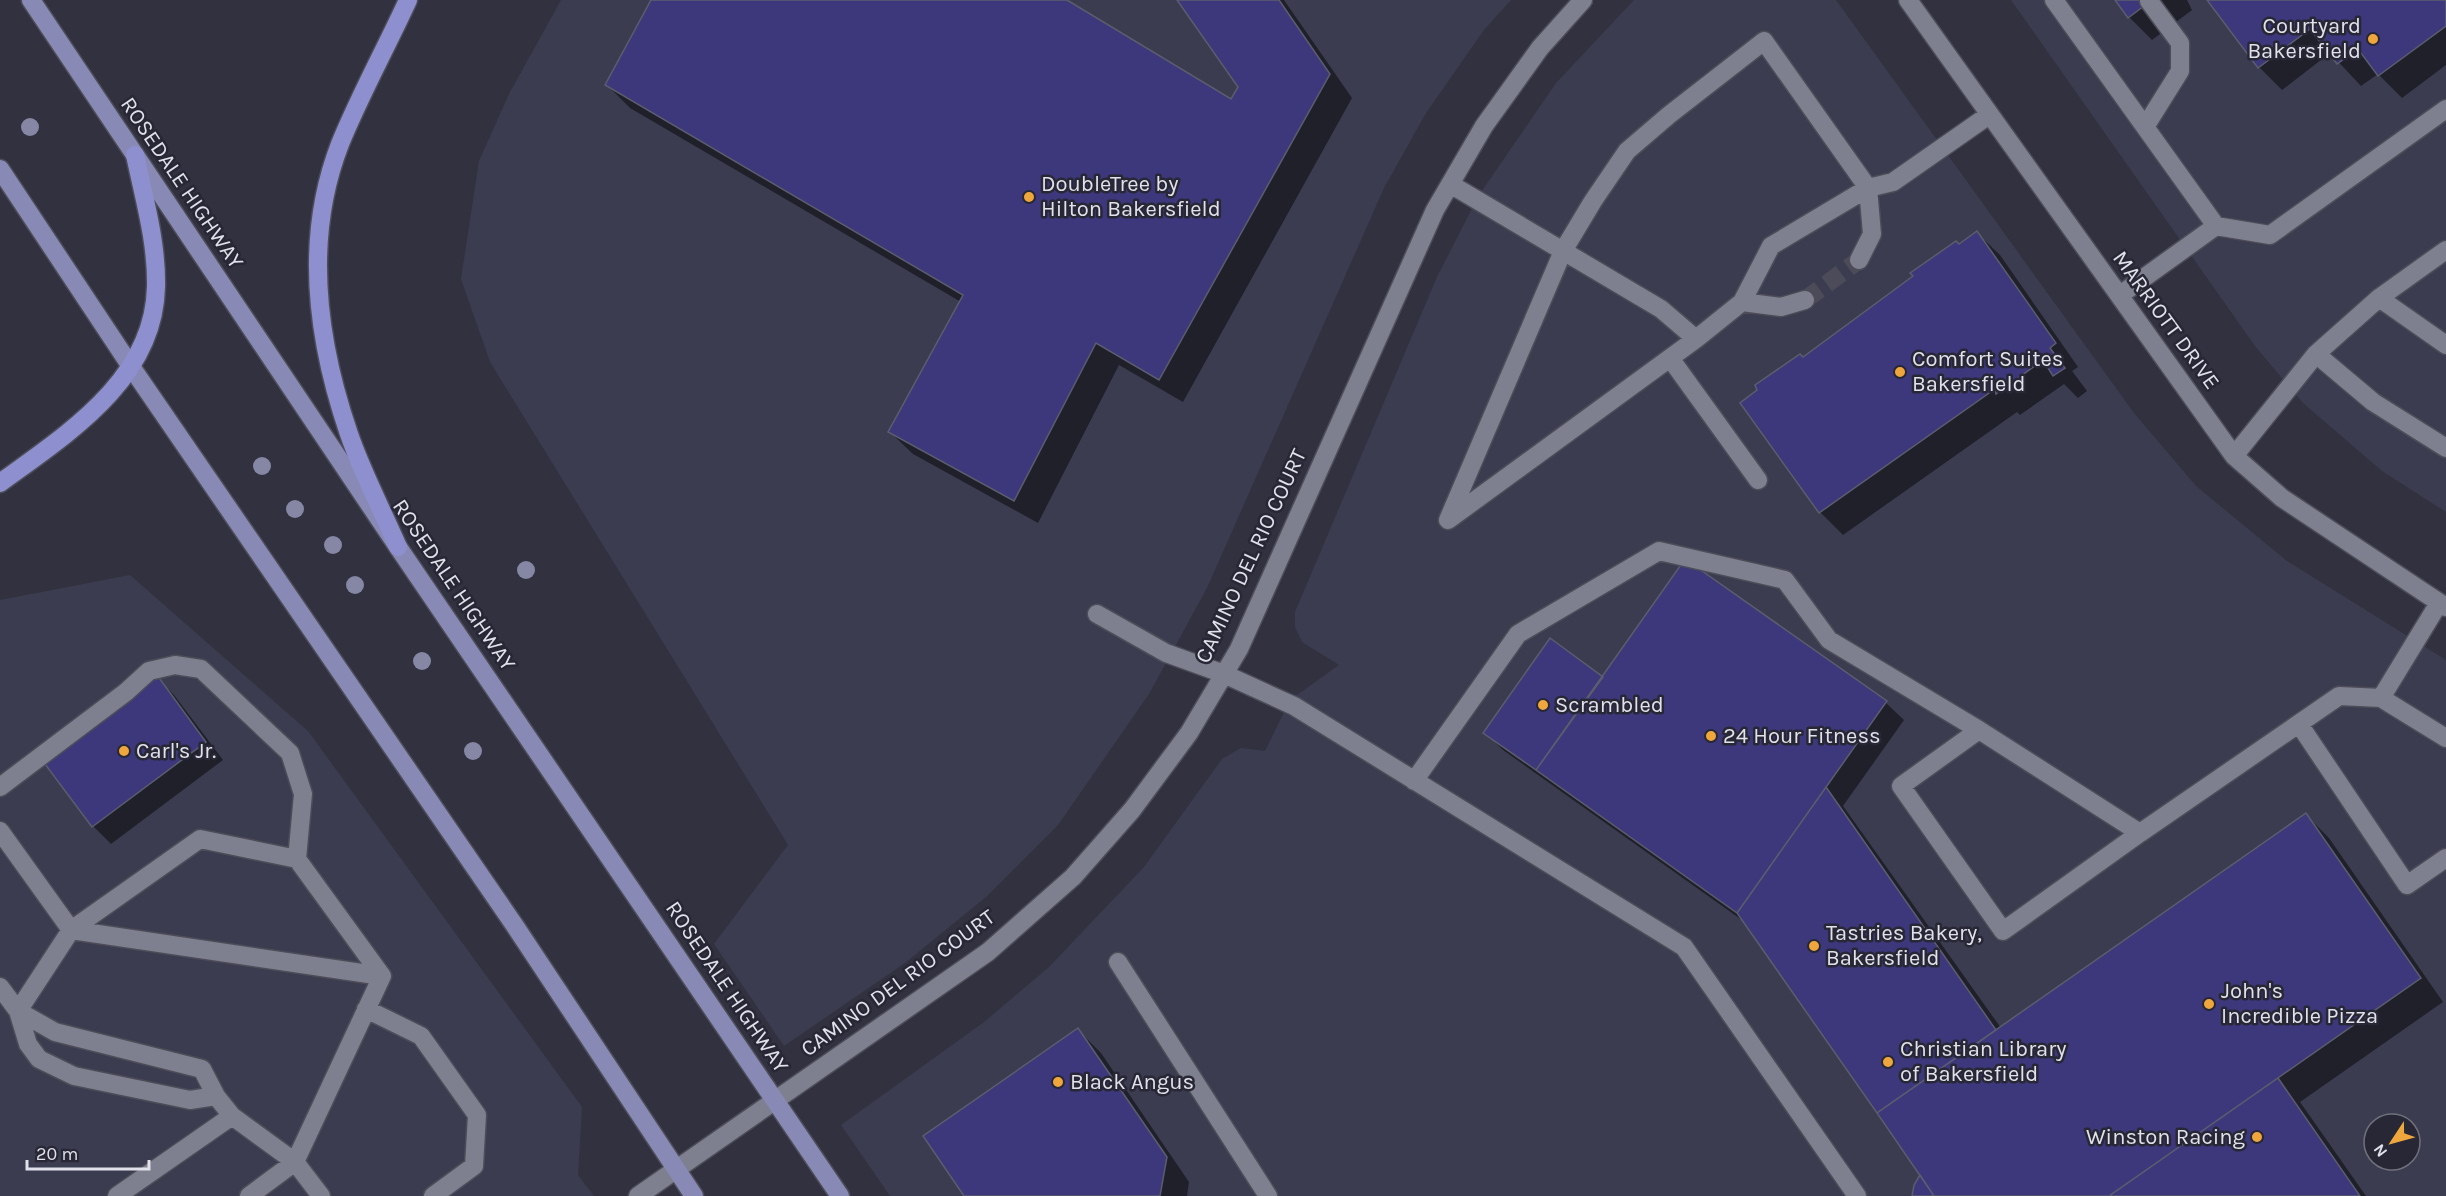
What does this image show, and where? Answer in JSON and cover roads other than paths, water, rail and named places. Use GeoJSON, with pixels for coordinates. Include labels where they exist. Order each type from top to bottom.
{"type":"FeatureCollection","features":[{"type":"Feature","properties":{"kind":"highway"},"geometry":{"type":"LineString","coordinates":[[398,547],[350,435],[329,366],[318,301],[317,254],[324,200],[340,145],[408,0]]}},
{"type":"Feature","properties":{"kind":"highway"},"geometry":{"type":"LineString","coordinates":[[0,483],[85,420],[132,368],[151,322],[156,288],[154,244],[135,155]]}},
{"type":"Feature","properties":{"kind":"main road","name":"ROSEDALE HIGHWAY"},"geometry":{"type":"LineString","coordinates":[[31,0],[398,547],[840,1196]]}},
{"type":"Feature","properties":{"kind":"main road"},"geometry":{"type":"LineString","coordinates":[[0,169],[132,368],[515,926],[694,1196]]}},
{"type":"Feature","properties":{"kind":"street","name":"CAMINO DEL RIO COURT"},"geometry":{"type":"LineString","coordinates":[[638,1196],[988,952],[1073,877],[1132,810],[1189,733],[1239,649],[1435,210],[1490,117],[1540,48],[1583,0]]}},
{"type":"Feature","properties":{"kind":"street","name":"MARRIOTT DRIVE"},"geometry":{"type":"LineString","coordinates":[[1908,0],[2234,456],[2282,498],[2442,605]]}},
{"type":"Feature","properties":{"kind":"street"},"geometry":{"type":"LineString","coordinates":[[2054,0],[2216,226],[2270,235],[2446,109]]}},
{"type":"Feature","properties":{"kind":"street"},"geometry":{"type":"LineString","coordinates":[[2145,127],[2180,71],[2180,43],[2150,1]]}},
{"type":"Feature","properties":{"kind":"street"},"geometry":{"type":"LineString","coordinates":[[1859,260],[1872,234],[1868,188],[1764,41],[1627,151],[1563,251],[1448,520],[1696,339],[1742,302],[1771,246],[1868,188],[1893,182],[1989,115]]}},
{"type":"Feature","properties":{"kind":"street"},"geometry":{"type":"LineString","coordinates":[[1450,184],[1661,309],[1696,339]]}},
{"type":"Feature","properties":{"kind":"street"},"geometry":{"type":"LineString","coordinates":[[2120,295],[2216,226]]}},
{"type":"Feature","properties":{"kind":"street"},"geometry":{"type":"LineString","coordinates":[[2234,456],[2316,354],[2379,298],[2446,250]]}},
{"type":"Feature","properties":{"kind":"street"},"geometry":{"type":"LineString","coordinates":[[2379,298],[2446,345]]}},
{"type":"Feature","properties":{"kind":"street"},"geometry":{"type":"LineString","coordinates":[[1742,302],[1781,307],[1805,300]]}},
{"type":"Feature","properties":{"kind":"street"},"geometry":{"type":"LineString","coordinates":[[2316,354],[2373,402],[2446,447]]}},
{"type":"Feature","properties":{"kind":"street"},"geometry":{"type":"LineString","coordinates":[[1670,358],[1758,480]]}},
{"type":"Feature","properties":{"kind":"street"},"geometry":{"type":"LineString","coordinates":[[1414,781],[1518,634],[1659,551],[1785,580],[1829,640],[1979,730],[2140,833]]}},
{"type":"Feature","properties":{"kind":"street"},"geometry":{"type":"LineString","coordinates":[[2381,698],[2442,605]]}},
{"type":"Feature","properties":{"kind":"street"},"geometry":{"type":"LineString","coordinates":[[1097,614],[1166,653],[1224,674],[1294,706],[1684,947],[1857,1196]]}},
{"type":"Feature","properties":{"kind":"street"},"geometry":{"type":"LineString","coordinates":[[0,787],[126,692],[148,671],[175,665],[201,669],[290,753],[303,794],[297,859],[382,976]]}},
{"type":"Feature","properties":{"kind":"street"},"geometry":{"type":"LineString","coordinates":[[1979,730],[1901,786],[2003,931],[2339,696],[2381,698],[2446,738]]}},
{"type":"Feature","properties":{"kind":"street"},"geometry":{"type":"LineString","coordinates":[[2299,724],[2407,885],[2446,858]]}},
{"type":"Feature","properties":{"kind":"street"},"geometry":{"type":"LineString","coordinates":[[0,831],[70,930],[382,976]]}},
{"type":"Feature","properties":{"kind":"street"},"geometry":{"type":"LineString","coordinates":[[18,1011],[70,930],[200,839],[297,859]]}},
{"type":"Feature","properties":{"kind":"street"},"geometry":{"type":"LineString","coordinates":[[1118,962],[1268,1196]]}},
{"type":"Feature","properties":{"kind":"street"},"geometry":{"type":"LineString","coordinates":[[249,1196],[295,1162],[382,976]]}},
{"type":"Feature","properties":{"kind":"street"},"geometry":{"type":"LineString","coordinates":[[0,987],[18,1011],[28,1044],[39,1059],[74,1076],[190,1100],[216,1096]]}},
{"type":"Feature","properties":{"kind":"street"},"geometry":{"type":"LineString","coordinates":[[366,1009],[421,1036],[477,1115],[474,1166],[433,1196]]}},
{"type":"Feature","properties":{"kind":"street"},"geometry":{"type":"LineString","coordinates":[[18,1011],[54,1032],[202,1069],[216,1096],[231,1116],[295,1162],[321,1196]]}},
{"type":"Feature","properties":{"kind":"street"},"geometry":{"type":"LineString","coordinates":[[117,1196],[231,1116]]}},
{"type":"Feature","properties":{"kind":"tunnel"},"geometry":{"type":"LineString","coordinates":[[1805,300],[1859,260]]}},
{"type":"Feature","properties":{"kind":"place","name":"Courtyard Bakersfield"},"geometry":{"type":"Point","coordinates":[2373,39]}},
{"type":"Feature","properties":{"kind":"place","name":"DoubleTree by Hilton Bakersfield"},"geometry":{"type":"Point","coordinates":[1029,197]}},
{"type":"Feature","properties":{"kind":"place","name":"Comfort Suites Bakersfield"},"geometry":{"type":"Point","coordinates":[1900,372]}},
{"type":"Feature","properties":{"kind":"place","name":"Scrambled"},"geometry":{"type":"Point","coordinates":[1543,705]}},
{"type":"Feature","properties":{"kind":"place","name":"24 Hour Fitness"},"geometry":{"type":"Point","coordinates":[1711,736]}},
{"type":"Feature","properties":{"kind":"place","name":"Carl's Jr."},"geometry":{"type":"Point","coordinates":[124,751]}},
{"type":"Feature","properties":{"kind":"place","name":"Tastries Bakery, Bakersfield"},"geometry":{"type":"Point","coordinates":[1814,946]}},
{"type":"Feature","properties":{"kind":"place","name":"John's Incredible Pizza"},"geometry":{"type":"Point","coordinates":[2209,1004]}},
{"type":"Feature","properties":{"kind":"place","name":"Christian Library of Bakersfield"},"geometry":{"type":"Point","coordinates":[1888,1062]}},
{"type":"Feature","properties":{"kind":"place","name":"Black Angus"},"geometry":{"type":"Point","coordinates":[1058,1082]}},
{"type":"Feature","properties":{"kind":"place","name":"Winston Racing"},"geometry":{"type":"Point","coordinates":[2257,1137]}}]}
